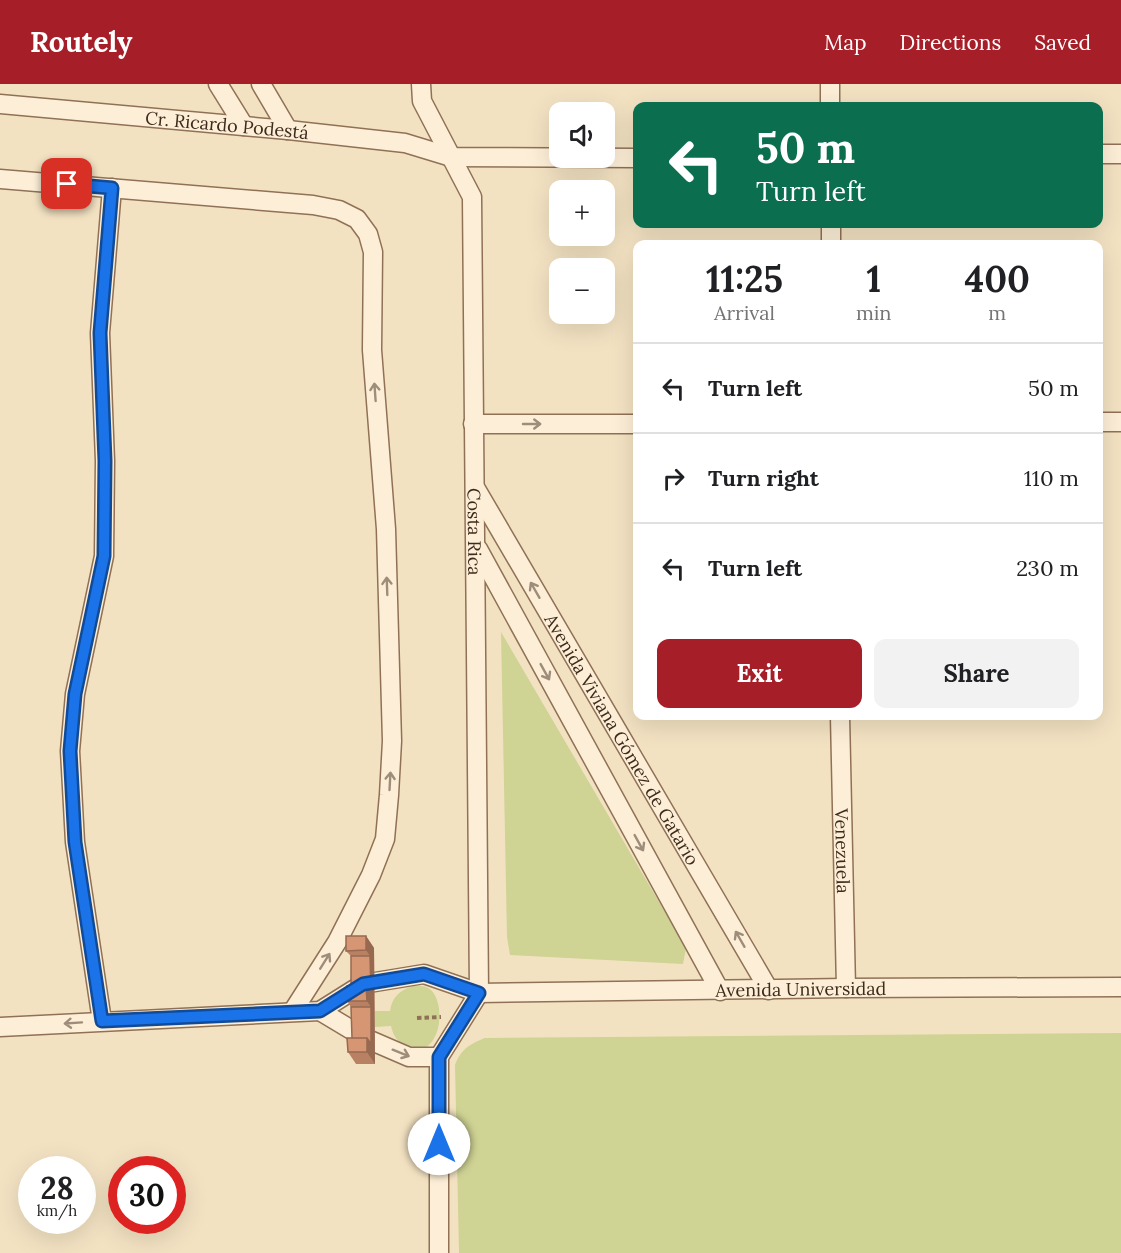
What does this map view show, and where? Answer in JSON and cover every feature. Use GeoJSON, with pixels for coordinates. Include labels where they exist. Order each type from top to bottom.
{"type":"FeatureCollection","features":[{"type":"Feature","properties":{"kind":"street"},"geometry":{"type":"LineString","coordinates":[[218,84],[244,126]]}},
{"type":"Feature","properties":{"kind":"street"},"geometry":{"type":"LineString","coordinates":[[261,84],[288,130]]}},
{"type":"Feature","properties":{"kind":"street","name":"Costa Rica"},"geometry":{"type":"LineString","coordinates":[[421,84],[422,100],[472,197],[473,423],[477,547],[479,993]]}},
{"type":"Feature","properties":{"kind":"street"},"geometry":{"type":"LineString","coordinates":[[830,84],[830,102]]}},
{"type":"Feature","properties":{"kind":"street","name":"Cr. Ricardo Podestá"},"geometry":{"type":"LineString","coordinates":[[0,104],[405,143],[451,157],[633,158]]}},
{"type":"Feature","properties":{"kind":"street"},"geometry":{"type":"LineString","coordinates":[[1103,154],[1121,154]]}},
{"type":"Feature","properties":{"kind":"street"},"geometry":{"type":"LineString","coordinates":[[0,179],[313,205],[339,210],[357,219],[368,234],[373,252],[372,350],[386,529],[392,741],[385,839],[371,875],[337,942],[293,1011]]}},
{"type":"Feature","properties":{"kind":"street"},"geometry":{"type":"LineString","coordinates":[[102,1021],[75,842],[70,751],[75,694],[104,556],[105,461],[100,333],[112,188]]}},
{"type":"Feature","properties":{"kind":"street"},"geometry":{"type":"LineString","coordinates":[[1103,422],[1121,422]]}},
{"type":"Feature","properties":{"kind":"street"},"geometry":{"type":"LineString","coordinates":[[473,423],[633,424]]}},
{"type":"Feature","properties":{"kind":"street","name":"Avenida Viviana Gómez de Gatario"},"geometry":{"type":"LineString","coordinates":[[475,488],[769,990]]}},
{"type":"Feature","properties":{"kind":"street","name":"Avenida Viviana Gómez de Gatario"},"geometry":{"type":"LineString","coordinates":[[477,547],[720,991]]}},
{"type":"Feature","properties":{"kind":"street","name":"Venezuela"},"geometry":{"type":"LineString","coordinates":[[840,720],[846,988]]}},
{"type":"Feature","properties":{"kind":"street","name":"Avenida Universidad"},"geometry":{"type":"LineString","coordinates":[[320,1011],[363,984],[424,974],[479,993],[1121,987]]}},
{"type":"Feature","properties":{"kind":"street"},"geometry":{"type":"LineString","coordinates":[[439,1253],[439,1057],[479,993]]}},
{"type":"Feature","properties":{"kind":"street"},"geometry":{"type":"LineString","coordinates":[[0,1027],[320,1011],[365,1038],[410,1057],[439,1057]]}},
{"type":"Feature","properties":{"kind":"green space"},"geometry":{"type":"Polygon","coordinates":[[[501,632],[686,948],[683,964],[510,955],[507,937],[501,632]]]}},
{"type":"Feature","properties":{"kind":"green space"},"geometry":{"type":"Polygon","coordinates":[[[413,986],[429,988],[439,1008],[437,1030],[433,1040],[427,1046],[419,1049],[408,1047],[399,1041],[391,1026],[375,1027],[375,1011],[390,1011],[397,995],[413,986]]]}},
{"type":"Feature","properties":{"kind":"green space"},"geometry":{"type":"Polygon","coordinates":[[[1121,1033],[1121,1253],[459,1253],[455,1065],[467,1048],[485,1038],[1121,1033]]]}},
{"type":"Feature","properties":{"kind":"building"},"geometry":{"type":"Polygon","coordinates":[[[346,936],[366,936],[366,950],[346,951],[346,936]]]}},
{"type":"Feature","properties":{"kind":"building"},"geometry":{"type":"Polygon","coordinates":[[[351,956],[370,956],[371,992],[366,986],[351,986],[351,956]]]}},
{"type":"Feature","properties":{"kind":"building"},"geometry":{"type":"Polygon","coordinates":[[[347,986],[366,986],[367,1001],[347,1001],[347,986]]]}},
{"type":"Feature","properties":{"kind":"building"},"geometry":{"type":"Polygon","coordinates":[[[351,1007],[371,1007],[371,1044],[367,1038],[352,1038],[351,1007]]]}},
{"type":"Feature","properties":{"kind":"building"},"geometry":{"type":"Polygon","coordinates":[[[347,1038],[367,1038],[367,1052],[348,1052],[347,1038]]]}},
{"type":"Feature","properties":{"kind":"route"},"geometry":{"type":"LineString","coordinates":[[67,184],[112,188],[100,333],[105,461],[104,556],[75,694],[70,751],[72,818],[102,1021],[320,1011],[363,984],[424,974],[479,993],[439,1057],[439,1144]]}}]}
